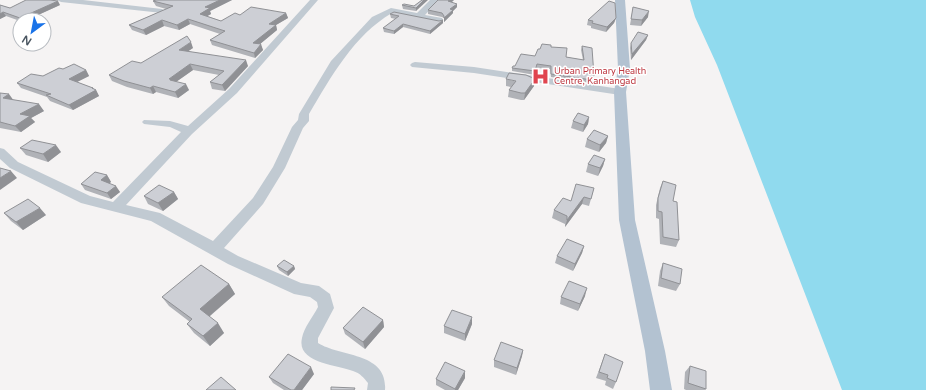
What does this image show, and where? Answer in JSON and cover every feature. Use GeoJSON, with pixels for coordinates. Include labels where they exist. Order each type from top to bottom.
{"type":"FeatureCollection","features":[{"type":"Feature","properties":{"kind":"main road"},"geometry":{"type":"LineString","coordinates":[[620,0],[619,16],[622,37],[623,81],[620,92],[627,220],[649,321],[661,390]]}},
{"type":"Feature","properties":{"kind":"street"},"geometry":{"type":"LineString","coordinates":[[61,0],[162,11]]}},
{"type":"Feature","properties":{"kind":"street"},"geometry":{"type":"LineString","coordinates":[[117,206],[188,132],[233,92],[314,0]]}},
{"type":"Feature","properties":{"kind":"street"},"geometry":{"type":"LineString","coordinates":[[420,15],[435,0]]}},
{"type":"Feature","properties":{"kind":"street"},"geometry":{"type":"LineString","coordinates":[[214,249],[258,201],[279,168],[298,128],[303,121],[304,114],[334,63],[375,19],[391,10],[439,20]]}},
{"type":"Feature","properties":{"kind":"street"},"geometry":{"type":"LineString","coordinates":[[415,65],[474,70],[620,92]]}},
{"type":"Feature","properties":{"kind":"street"},"geometry":{"type":"LineString","coordinates":[[148,122],[175,126],[185,129],[188,132]]}},
{"type":"Feature","properties":{"kind":"street"},"geometry":{"type":"LineString","coordinates":[[0,152],[14,165],[86,200],[117,206],[155,217],[233,260],[268,274],[274,279],[299,289],[314,291],[324,299],[326,308],[310,337],[309,347],[318,354],[368,370],[377,380],[376,390]]}},
{"type":"Feature","properties":{"kind":"water"},"geometry":{"type":"Polygon","coordinates":[[[690,0],[926,0],[926,390],[842,390],[717,65],[695,17],[690,0]]]}},
{"type":"Feature","properties":{"kind":"building"},"geometry":{"type":"Polygon","coordinates":[[[26,0],[58,1],[33,12],[12,12],[12,15],[3,12],[0,14],[0,5],[10,8],[26,0]]]}},
{"type":"Feature","properties":{"kind":"building"},"geometry":{"type":"Polygon","coordinates":[[[220,0],[205,7],[210,8],[200,14],[221,21],[235,13],[240,15],[251,7],[286,13],[269,24],[276,25],[253,43],[261,44],[254,53],[210,40],[225,31],[188,19],[177,25],[162,20],[143,30],[129,25],[173,6],[153,1],[220,0]]]}},
{"type":"Feature","properties":{"kind":"building"},"geometry":{"type":"Polygon","coordinates":[[[424,0],[416,8],[402,5],[414,6],[424,0]]]}},
{"type":"Feature","properties":{"kind":"building"},"geometry":{"type":"Polygon","coordinates":[[[438,0],[450,0],[448,1],[457,4],[450,9],[453,10],[444,18],[442,13],[428,10],[438,0]]]}},
{"type":"Feature","properties":{"kind":"building"},"geometry":{"type":"Polygon","coordinates":[[[609,1],[615,3],[616,18],[607,27],[592,23],[593,21],[588,20],[609,1]]]}},
{"type":"Feature","properties":{"kind":"building"},"geometry":{"type":"Polygon","coordinates":[[[633,7],[649,11],[642,20],[631,19],[633,7]]]}},
{"type":"Feature","properties":{"kind":"building"},"geometry":{"type":"Polygon","coordinates":[[[394,12],[439,21],[443,20],[430,31],[403,24],[394,31],[383,28],[399,16],[390,14],[394,12]]]}},
{"type":"Feature","properties":{"kind":"building"},"geometry":{"type":"Polygon","coordinates":[[[638,32],[648,35],[632,54],[631,43],[638,32]]]}},
{"type":"Feature","properties":{"kind":"building"},"geometry":{"type":"Polygon","coordinates":[[[187,36],[191,42],[179,50],[246,60],[222,85],[210,82],[224,71],[190,64],[169,79],[186,84],[175,92],[153,86],[150,88],[109,75],[132,61],[141,63],[187,36]]]}},
{"type":"Feature","properties":{"kind":"building"},"geometry":{"type":"Polygon","coordinates":[[[542,44],[551,45],[551,47],[567,48],[566,57],[584,60],[582,46],[592,48],[594,76],[592,76],[592,80],[551,74],[551,66],[537,64],[535,71],[512,68],[515,66],[521,54],[535,56],[542,44]]]}},
{"type":"Feature","properties":{"kind":"building"},"geometry":{"type":"Polygon","coordinates":[[[74,64],[86,70],[69,79],[96,90],[69,105],[46,95],[51,94],[17,83],[31,74],[43,76],[59,68],[63,69],[74,64]]]}},
{"type":"Feature","properties":{"kind":"building"},"geometry":{"type":"Polygon","coordinates":[[[509,73],[526,75],[535,79],[525,93],[521,93],[509,90],[516,81],[506,79],[509,73]]]}},
{"type":"Feature","properties":{"kind":"building"},"geometry":{"type":"Polygon","coordinates":[[[0,93],[9,94],[3,98],[39,104],[20,114],[30,116],[15,126],[0,122],[0,93]]]}},
{"type":"Feature","properties":{"kind":"building"},"geometry":{"type":"Polygon","coordinates":[[[578,113],[589,117],[584,125],[573,121],[578,113]]]}},
{"type":"Feature","properties":{"kind":"building"},"geometry":{"type":"Polygon","coordinates":[[[594,130],[608,136],[600,145],[587,139],[594,130]]]}},
{"type":"Feature","properties":{"kind":"building"},"geometry":{"type":"Polygon","coordinates":[[[32,140],[56,145],[43,154],[20,148],[32,140]]]}},
{"type":"Feature","properties":{"kind":"building"},"geometry":{"type":"Polygon","coordinates":[[[594,155],[605,159],[600,168],[588,164],[594,155]]]}},
{"type":"Feature","properties":{"kind":"building"},"geometry":{"type":"Polygon","coordinates":[[[0,168],[11,171],[0,178],[0,168]]]}},
{"type":"Feature","properties":{"kind":"building"},"geometry":{"type":"Polygon","coordinates":[[[95,172],[107,175],[101,180],[116,186],[107,193],[81,184],[95,172]]]}},
{"type":"Feature","properties":{"kind":"building"},"geometry":{"type":"Polygon","coordinates":[[[663,181],[676,185],[673,201],[677,202],[679,240],[663,237],[662,212],[658,211],[658,198],[663,181]]]}},
{"type":"Feature","properties":{"kind":"building"},"geometry":{"type":"Polygon","coordinates":[[[576,184],[594,188],[591,199],[584,197],[567,220],[567,216],[554,210],[563,198],[571,201],[576,184]]]}},
{"type":"Feature","properties":{"kind":"building"},"geometry":{"type":"Polygon","coordinates":[[[159,185],[174,192],[158,203],[144,196],[159,185]]]}},
{"type":"Feature","properties":{"kind":"building"},"geometry":{"type":"Polygon","coordinates":[[[28,199],[40,208],[16,222],[4,213],[28,199]]]}},
{"type":"Feature","properties":{"kind":"building"},"geometry":{"type":"Polygon","coordinates":[[[567,239],[584,246],[575,264],[557,256],[567,239]]]}},
{"type":"Feature","properties":{"kind":"building"},"geometry":{"type":"Polygon","coordinates":[[[284,260],[294,266],[287,272],[277,266],[284,260]]]}},
{"type":"Feature","properties":{"kind":"building"},"geometry":{"type":"Polygon","coordinates":[[[663,263],[682,269],[680,284],[661,278],[663,263]]]}},
{"type":"Feature","properties":{"kind":"building"},"geometry":{"type":"Polygon","coordinates":[[[201,265],[229,284],[200,309],[218,323],[203,336],[187,324],[192,319],[162,297],[201,265]]]}},
{"type":"Feature","properties":{"kind":"building"},"geometry":{"type":"Polygon","coordinates":[[[569,281],[587,288],[580,304],[561,297],[569,281]]]}},
{"type":"Feature","properties":{"kind":"building"},"geometry":{"type":"Polygon","coordinates":[[[363,307],[383,320],[363,342],[343,328],[363,307]]]}},
{"type":"Feature","properties":{"kind":"building"},"geometry":{"type":"Polygon","coordinates":[[[452,310],[472,317],[465,334],[444,326],[452,310]]]}},
{"type":"Feature","properties":{"kind":"building"},"geometry":{"type":"Polygon","coordinates":[[[501,342],[523,350],[517,368],[494,360],[501,342]]]}},
{"type":"Feature","properties":{"kind":"building"},"geometry":{"type":"Polygon","coordinates":[[[288,354],[311,367],[294,390],[291,390],[269,377],[288,354]]]}},
{"type":"Feature","properties":{"kind":"building"},"geometry":{"type":"Polygon","coordinates":[[[605,354],[623,362],[616,382],[607,378],[608,375],[599,372],[605,354]]]}},
{"type":"Feature","properties":{"kind":"building"},"geometry":{"type":"Polygon","coordinates":[[[445,362],[465,371],[455,389],[436,379],[445,362]]]}},
{"type":"Feature","properties":{"kind":"building"},"geometry":{"type":"Polygon","coordinates":[[[690,366],[706,371],[706,389],[688,383],[690,366]]]}},
{"type":"Feature","properties":{"kind":"building"},"geometry":{"type":"Polygon","coordinates":[[[221,377],[236,390],[206,390],[221,377]]]}},
{"type":"Feature","properties":{"kind":"building"},"geometry":{"type":"Polygon","coordinates":[[[331,387],[355,388],[354,390],[331,390],[331,387]]]}},
{"type":"Feature","properties":{"kind":"place","name":"Urban Primary Health Centre, Kanhangad"},"geometry":{"type":"Point","coordinates":[541,76]}}]}
